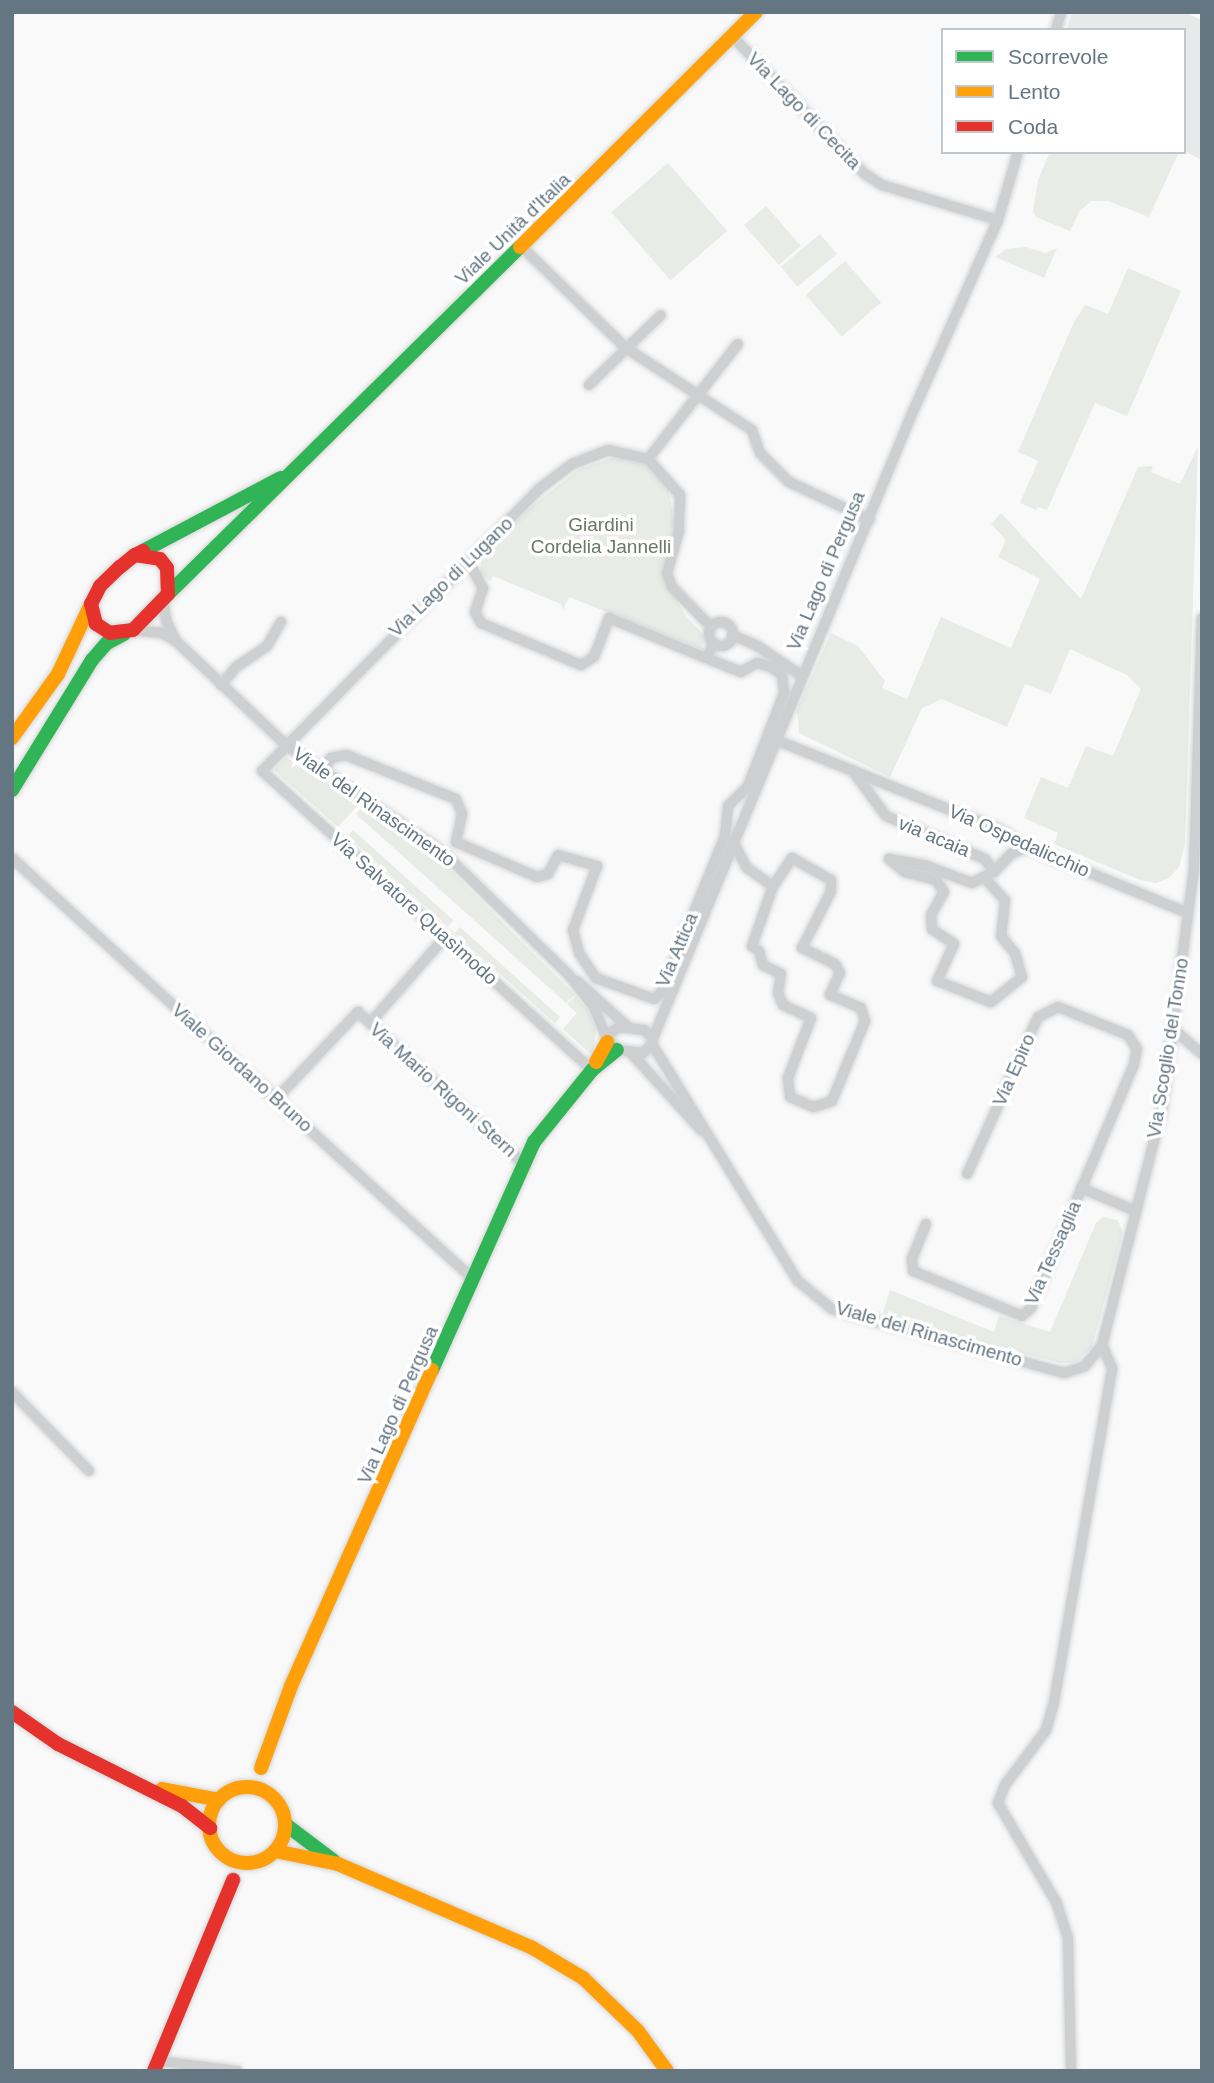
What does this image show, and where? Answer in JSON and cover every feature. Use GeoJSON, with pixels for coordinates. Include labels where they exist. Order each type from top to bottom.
{"type":"FeatureCollection","features":[{"type":"Feature","properties":{"kind":"main road","name":"Viale Unità d'Italia"},"geometry":{"type":"LineString","coordinates":[[12,790],[92,660],[107,643],[129,632],[179,588],[294,470],[522,247],[756,12]]}},
{"type":"Feature","properties":{"kind":"main road","name":"Viale Unità d'Italia"},"geometry":{"type":"LineString","coordinates":[[12,738],[58,674],[100,586],[135,555],[294,470]]}},
{"type":"Feature","properties":{"kind":"main road"},"geometry":{"type":"LineString","coordinates":[[135,555],[160,559],[167,568],[166,597]]}},
{"type":"Feature","properties":{"kind":"main road"},"geometry":{"type":"LineString","coordinates":[[91,604],[96,624],[110,633],[129,632]]}},
{"type":"Feature","properties":{"kind":"main road","name":"Via Lago di Pergusa"},"geometry":{"type":"LineString","coordinates":[[242,1788],[261,1768],[291,1686],[439,1364],[472,1278],[524,1164],[551,1118],[615,1045]]}},
{"type":"Feature","properties":{"kind":"main road"},"geometry":{"type":"LineString","coordinates":[[12,1712],[58,1744],[141,1783],[182,1806],[210,1828],[225,1856],[233,1880]]}},
{"type":"Feature","properties":{"kind":"main road"},"geometry":{"type":"LineString","coordinates":[[261,1768],[285,1824],[338,1864]]}},
{"type":"Feature","properties":{"kind":"main road"},"geometry":{"type":"LineString","coordinates":[[141,1783],[219,1800],[242,1788],[271,1796]]}},
{"type":"Feature","properties":{"kind":"main road"},"geometry":{"type":"LineString","coordinates":[[210,1828],[219,1800]]}},
{"type":"Feature","properties":{"kind":"main road"},"geometry":{"type":"LineString","coordinates":[[275,1851],[285,1824]]}},
{"type":"Feature","properties":{"kind":"main road"},"geometry":{"type":"LineString","coordinates":[[157,2066],[233,1880],[252,1863],[275,1851],[338,1864],[459,1912],[531,1947],[583,1978],[638,2031],[667,2071]]}},
{"type":"Feature","properties":{"kind":"main road"},"geometry":{"type":"LineString","coordinates":[[225,1856],[252,1863]]}},
{"type":"Feature","properties":{"kind":"street","name":"Via Lago di Cecita"},"geometry":{"type":"LineString","coordinates":[[732,36],[865,174],[882,185],[998,220]]}},
{"type":"Feature","properties":{"kind":"street","name":"Via Lago di Pergusa"},"geometry":{"type":"LineString","coordinates":[[653,1041],[664,1004],[998,220],[1017,154]]}},
{"type":"Feature","properties":{"kind":"street"},"geometry":{"type":"LineString","coordinates":[[522,247],[626,348],[752,430],[760,453],[789,482],[870,520]]}},
{"type":"Feature","properties":{"kind":"street"},"geometry":{"type":"LineString","coordinates":[[589,386],[661,315]]}},
{"type":"Feature","properties":{"kind":"street"},"geometry":{"type":"LineString","coordinates":[[706,658],[714,643],[711,627],[672,587],[667,573],[679,531],[680,495],[648,459],[738,344]]}},
{"type":"Feature","properties":{"kind":"street","name":"Via Lago di Lugano"},"geometry":{"type":"LineString","coordinates":[[285,744],[539,489],[572,464],[608,450],[648,459]]}},
{"type":"Feature","properties":{"kind":"street"},"geometry":{"type":"LineString","coordinates":[[468,562],[483,588],[475,612],[481,623],[581,665],[594,657],[609,618],[741,672],[757,663],[771,667],[786,683],[748,786],[728,806],[745,814]]}},
{"type":"Feature","properties":{"kind":"street","name":"Viale del Rinascimento"},"geometry":{"type":"LineString","coordinates":[[166,597],[166,620],[176,641]]}},
{"type":"Feature","properties":{"kind":"street","name":"Via Scoglio del Tonno"},"geometry":{"type":"LineString","coordinates":[[1102,1345],[1162,1109],[1194,867],[1202,618]]}},
{"type":"Feature","properties":{"kind":"street"},"geometry":{"type":"LineString","coordinates":[[221,685],[236,667],[267,646],[281,622]]}},
{"type":"Feature","properties":{"kind":"street"},"geometry":{"type":"LineString","coordinates":[[711,627],[725,623],[732,635],[756,645],[802,676]]}},
{"type":"Feature","properties":{"kind":"street","name":"Viale del Rinascimento"},"geometry":{"type":"LineString","coordinates":[[129,632],[162,633],[176,641],[285,744],[444,853],[569,975],[594,1007],[615,1045],[707,1135]]}},
{"type":"Feature","properties":{"kind":"street"},"geometry":{"type":"LineString","coordinates":[[714,643],[725,645],[732,635]]}},
{"type":"Feature","properties":{"kind":"street","name":"Via Ospedalicchio"},"geometry":{"type":"LineString","coordinates":[[776,740],[1002,831],[1027,848],[1188,914]]}},
{"type":"Feature","properties":{"kind":"street","name":"Via Salvatore Quasìmodo"},"geometry":{"type":"LineString","coordinates":[[285,744],[258,767],[592,1070]]}},
{"type":"Feature","properties":{"kind":"street","name":"Via Attica"},"geometry":{"type":"LineString","coordinates":[[324,769],[331,758],[345,755],[456,799],[462,814],[456,842],[537,877],[548,874],[558,855],[597,866],[573,930],[579,953],[596,978],[642,998],[654,999],[661,993],[725,836],[728,806]]}},
{"type":"Feature","properties":{"kind":"street","name":"via acaia"},"geometry":{"type":"LineString","coordinates":[[850,768],[886,816],[985,859],[989,874],[1004,901],[1001,936],[1015,953],[1022,976],[991,1002],[937,981],[954,944],[932,929],[931,915],[944,892],[936,880],[905,872],[889,859],[924,865],[972,883],[989,874]]}},
{"type":"Feature","properties":{"kind":"street"},"geometry":{"type":"LineString","coordinates":[[733,841],[747,868],[773,886]]}},
{"type":"Feature","properties":{"kind":"street"},"geometry":{"type":"LineString","coordinates":[[989,874],[1010,854],[1027,848]]}},
{"type":"Feature","properties":{"kind":"street","name":"Viale Giordano Bruno"},"geometry":{"type":"LineString","coordinates":[[12,858],[472,1278]]}},
{"type":"Feature","properties":{"kind":"street"},"geometry":{"type":"LineString","coordinates":[[792,858],[831,880],[831,891],[802,948],[835,964],[841,973],[830,995],[861,1008],[865,1021],[832,1101],[814,1107],[790,1097],[788,1078],[811,1018],[783,1005],[778,993],[781,974],[763,965],[759,951],[752,946],[773,886],[792,858]]}},
{"type":"Feature","properties":{"kind":"street"},"geometry":{"type":"LineString","coordinates":[[370,1023],[445,937]]}},
{"type":"Feature","properties":{"kind":"street"},"geometry":{"type":"LineString","coordinates":[[569,975],[632,1028],[653,1041],[643,1053],[615,1045],[614,1028],[632,1028],[664,1004]]}},
{"type":"Feature","properties":{"kind":"street","name":"Via Epiro"},"geometry":{"type":"LineString","coordinates":[[967,1174],[1038,1017],[1058,1007],[1128,1034],[1137,1049],[1081,1188]]}},
{"type":"Feature","properties":{"kind":"street","name":"Via Mario Rigoni Stern"},"geometry":{"type":"LineString","coordinates":[[276,1099],[358,1012],[524,1164]]}},
{"type":"Feature","properties":{"kind":"street"},"geometry":{"type":"LineString","coordinates":[[1172,1028],[1202,1054]]}},
{"type":"Feature","properties":{"kind":"street","name":"Viale del Rinascimento"},"geometry":{"type":"LineString","coordinates":[[653,1041],[707,1135],[798,1280],[832,1309],[1064,1373],[1085,1366],[1102,1345]]}},
{"type":"Feature","properties":{"kind":"street"},"geometry":{"type":"LineString","coordinates":[[1081,1188],[1136,1211]]}},
{"type":"Feature","properties":{"kind":"street","name":"Via Tessaglia"},"geometry":{"type":"LineString","coordinates":[[926,1224],[912,1258],[913,1271],[1022,1316],[1031,1308],[1081,1188]]}},
{"type":"Feature","properties":{"kind":"street"},"geometry":{"type":"LineString","coordinates":[[1071,2071],[1068,1938],[1056,1902],[998,1802],[1005,1785],[1046,1730],[1054,1702],[1112,1368],[1102,1345]]}},
{"type":"Feature","properties":{"kind":"street"},"geometry":{"type":"LineString","coordinates":[[12,1392],[89,1471]]}},
{"type":"Feature","properties":{"kind":"street"},"geometry":{"type":"LineString","coordinates":[[157,2066],[237,2071]]}},
{"type":"Feature","properties":{"kind":"shaded area"},"geometry":{"type":"Polygon","coordinates":[[[1072,12],[1183,12],[1202,20],[1202,160],[1186,152],[1186,28],[1068,28],[1072,12]]]}},
{"type":"Feature","properties":{"kind":"green space"},"geometry":{"type":"Polygon","coordinates":[[[1049,154],[1178,154],[1149,217],[1108,201],[1091,201],[1079,212],[1070,231],[1036,217],[1033,211],[1038,180],[1049,154]]]}},
{"type":"Feature","properties":{"kind":"green space"},"geometry":{"type":"Polygon","coordinates":[[[668,163],[727,231],[670,280],[611,212],[668,163]]]}},
{"type":"Feature","properties":{"kind":"green space"},"geometry":{"type":"Polygon","coordinates":[[[766,206],[801,246],[779,265],[744,225],[766,206]]]}},
{"type":"Feature","properties":{"kind":"green space"},"geometry":{"type":"Polygon","coordinates":[[[820,234],[837,254],[798,287],[781,267],[820,234]]]}},
{"type":"Feature","properties":{"kind":"green space"},"geometry":{"type":"Polygon","coordinates":[[[1026,247],[1045,253],[1057,248],[1044,278],[995,257],[1006,249],[1026,247]]]}},
{"type":"Feature","properties":{"kind":"green space"},"geometry":{"type":"Polygon","coordinates":[[[845,261],[881,303],[842,337],[806,295],[845,261]]]}},
{"type":"Feature","properties":{"kind":"green space"},"geometry":{"type":"Polygon","coordinates":[[[1128,268],[1181,291],[1127,416],[1095,403],[1047,510],[1038,507],[1036,510],[1020,503],[1038,461],[1018,452],[1074,322],[1085,305],[1108,314],[1128,268]]]}},
{"type":"Feature","properties":{"kind":"green space"},"geometry":{"type":"Polygon","coordinates":[[[1198,446],[1185,844],[1179,867],[1169,878],[1156,883],[1140,880],[1054,844],[1058,833],[1024,818],[1041,777],[1068,788],[1086,746],[1113,756],[1141,689],[1127,675],[1070,649],[1051,694],[1025,684],[1007,727],[942,699],[922,708],[890,777],[799,733],[797,710],[831,633],[858,646],[885,681],[882,688],[907,699],[941,617],[1011,648],[1040,579],[998,557],[1006,540],[991,524],[1001,513],[1081,599],[1138,467],[1153,466],[1151,472],[1180,484],[1198,446]]]}},
{"type":"Feature","properties":{"kind":"green space","name":"Giardini Cordelia Jannelli"},"geometry":{"type":"Polygon","coordinates":[[[618,456],[642,460],[668,486],[675,527],[663,575],[685,615],[706,637],[701,649],[569,597],[563,610],[561,604],[493,576],[490,581],[480,572],[482,556],[526,511],[579,469],[618,456]]]}},
{"type":"Feature","properties":{"kind":"green space"},"geometry":{"type":"Polygon","coordinates":[[[286,757],[359,804],[338,827],[274,770],[286,757]]]}},
{"type":"Feature","properties":{"kind":"green space"},"geometry":{"type":"Polygon","coordinates":[[[363,806],[444,864],[575,995],[566,1003],[356,814],[363,806]]]}},
{"type":"Feature","properties":{"kind":"green space"},"geometry":{"type":"Polygon","coordinates":[[[353,830],[453,920],[448,926],[348,836],[353,830]]]}},
{"type":"Feature","properties":{"kind":"green space"},"geometry":{"type":"Polygon","coordinates":[[[460,927],[560,1017],[555,1023],[455,933],[460,927]]]}},
{"type":"Feature","properties":{"kind":"green space"},"geometry":{"type":"Polygon","coordinates":[[[576,996],[589,1011],[596,1030],[593,1056],[563,1029],[577,1013],[567,1004],[576,996]]]}},
{"type":"Feature","properties":{"kind":"green space"},"geometry":{"type":"Polygon","coordinates":[[[1103,1217],[1117,1220],[1123,1232],[1092,1347],[1076,1362],[1060,1363],[882,1316],[890,1290],[994,1332],[999,1316],[1050,1332],[1096,1223],[1103,1217]]]}},
{"type":"Feature","properties":{"kind":"traffic: fast"},"geometry":{"type":"LineString","coordinates":[[168,594],[520,247]]}},
{"type":"Feature","properties":{"kind":"traffic: fast"},"geometry":{"type":"LineString","coordinates":[[143,551],[281,478]]}},
{"type":"Feature","properties":{"kind":"traffic: fast"},"geometry":{"type":"LineString","coordinates":[[12,790],[92,660],[107,643],[124,634]]}},
{"type":"Feature","properties":{"kind":"traffic: fast"},"geometry":{"type":"LineString","coordinates":[[432,1370],[534,1142],[592,1070],[617,1050]]}},
{"type":"Feature","properties":{"kind":"traffic: fast"},"geometry":{"type":"LineString","coordinates":[[285,1824],[334,1861]]}},
{"type":"Feature","properties":{"kind":"traffic: slow"},"geometry":{"type":"LineString","coordinates":[[520,247],[756,12]]}},
{"type":"Feature","properties":{"kind":"traffic: slow"},"geometry":{"type":"LineString","coordinates":[[12,738],[58,674],[90,606]]}},
{"type":"Feature","properties":{"kind":"traffic: slow"},"geometry":{"type":"LineString","coordinates":[[596,1062],[607,1042]]}},
{"type":"Feature","properties":{"kind":"traffic: slow"},"geometry":{"type":"LineString","coordinates":[[261,1768],[291,1686],[432,1370]]}},
{"type":"Feature","properties":{"kind":"traffic: slow"},"geometry":{"type":"LineString","coordinates":[[247,1787],[261,1790],[274,1798],[282,1811],[285,1825],[282,1839],[274,1852],[261,1860],[247,1863],[233,1860],[220,1852],[212,1839],[209,1825],[212,1811],[220,1798],[233,1790],[247,1787]]}},
{"type":"Feature","properties":{"kind":"traffic: slow"},"geometry":{"type":"LineString","coordinates":[[162,1789],[219,1800]]}},
{"type":"Feature","properties":{"kind":"traffic: slow"},"geometry":{"type":"LineString","coordinates":[[275,1851],[338,1864],[531,1947],[583,1978],[638,2031],[667,2071]]}},
{"type":"Feature","properties":{"kind":"traffic: jam"},"geometry":{"type":"LineString","coordinates":[[135,555],[160,559],[167,568],[168,594],[133,630],[110,633],[96,624],[91,604],[100,586],[120,567],[135,555],[143,551]]}},
{"type":"Feature","properties":{"kind":"traffic: jam"},"geometry":{"type":"LineString","coordinates":[[12,1712],[58,1744],[182,1806],[210,1828]]}},
{"type":"Feature","properties":{"kind":"traffic: jam"},"geometry":{"type":"LineString","coordinates":[[154,2071],[233,1880]]}}]}
